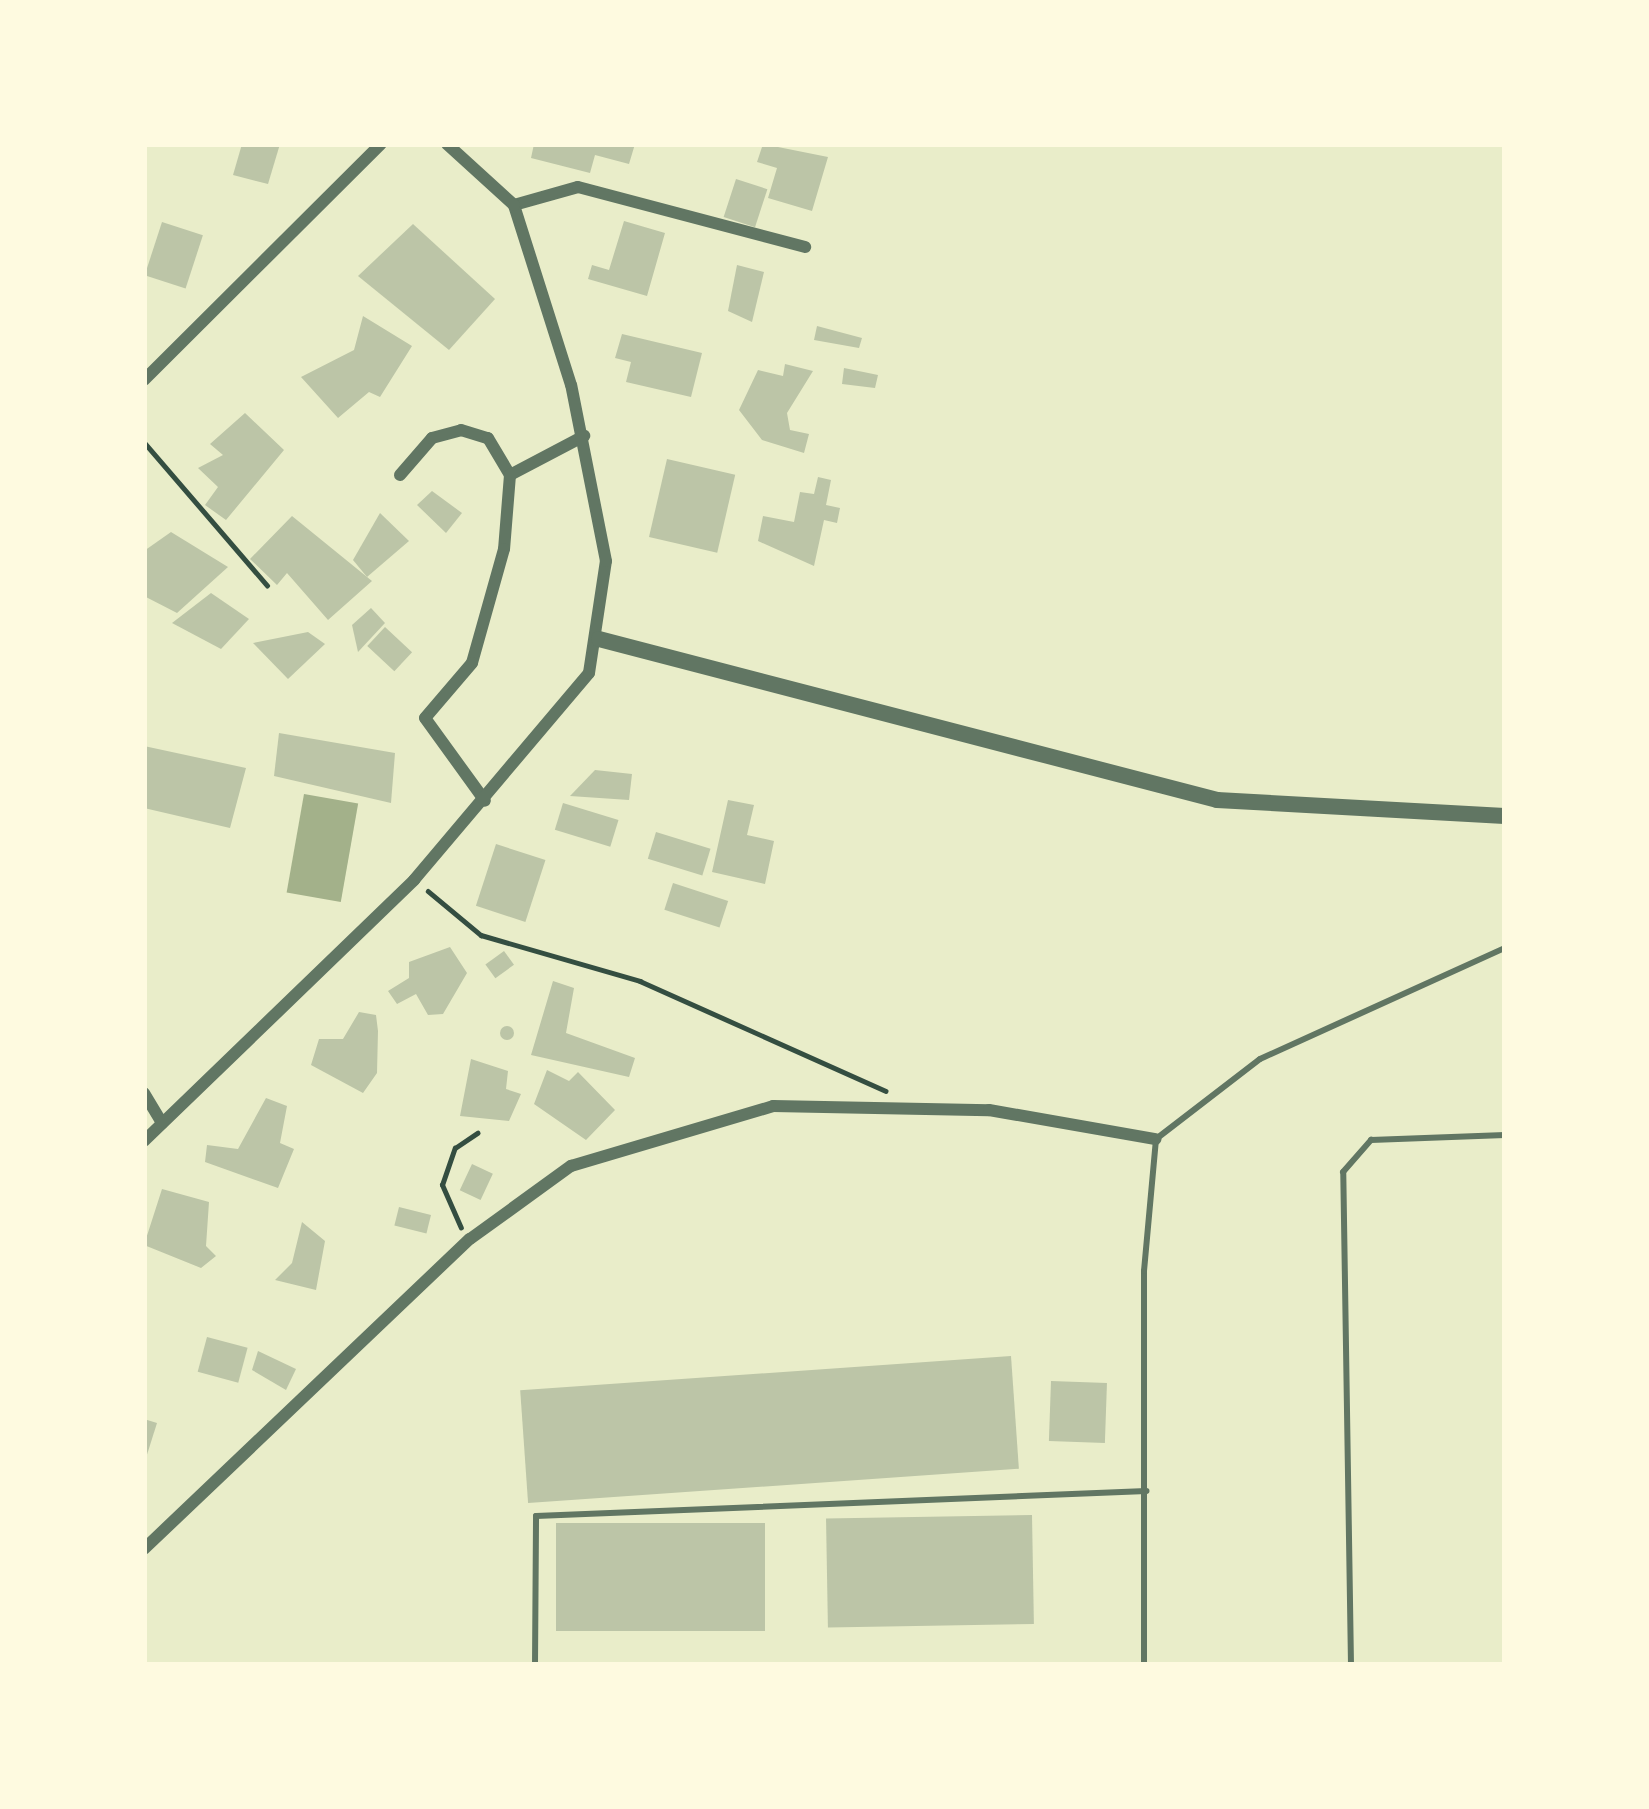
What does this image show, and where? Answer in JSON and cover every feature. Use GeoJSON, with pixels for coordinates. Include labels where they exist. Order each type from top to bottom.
{"type":"FeatureCollection","features":[{"type":"Feature","properties":{"kind":"street"},"geometry":{"type":"LineString","coordinates":[[144,380],[381,144]]}},
{"type":"Feature","properties":{"kind":"street"},"geometry":{"type":"LineString","coordinates":[[144,1142],[414,880],[589,673],[599,639],[606,561],[584,436],[514,206],[447,144]]}},
{"type":"Feature","properties":{"kind":"street"},"geometry":{"type":"LineString","coordinates":[[514,206],[578,187],[805,247]]}},
{"type":"Feature","properties":{"kind":"street"},"geometry":{"type":"LineString","coordinates":[[400,475],[432,438],[460,430],[488,438],[510,475],[504,549],[472,663],[425,718],[485,801]]}},
{"type":"Feature","properties":{"kind":"street"},"geometry":{"type":"LineString","coordinates":[[510,475],[584,436]]}},
{"type":"Feature","properties":{"kind":"street"},"geometry":{"type":"LineString","coordinates":[[599,639],[1217,800],[1505,816]]}},
{"type":"Feature","properties":{"kind":"street"},"geometry":{"type":"LineString","coordinates":[[144,1094],[162,1123]]}},
{"type":"Feature","properties":{"kind":"street"},"geometry":{"type":"LineString","coordinates":[[144,1549],[470,1239],[571,1166],[773,1106],[920,1109],[1156,1138]]}},
{"type":"Feature","properties":{"kind":"lane"},"geometry":{"type":"LineString","coordinates":[[1144,1665],[1156,1138],[1260,1059],[1505,948]]}},
{"type":"Feature","properties":{"kind":"lane"},"geometry":{"type":"LineString","coordinates":[[1351,1665],[1343,1172],[1371,1140],[1505,1135]]}},
{"type":"Feature","properties":{"kind":"lane"},"geometry":{"type":"LineString","coordinates":[[535,1665],[536,1516],[1146,1491]]}},
{"type":"Feature","properties":{"kind":"path"},"geometry":{"type":"LineString","coordinates":[[144,442],[268,585]]}},
{"type":"Feature","properties":{"kind":"path"},"geometry":{"type":"LineString","coordinates":[[414,880],[481,935],[640,981],[920,1109]]}},
{"type":"Feature","properties":{"kind":"path"},"geometry":{"type":"LineString","coordinates":[[470,1239],[442,1185],[455,1148],[477,1133]]}},
{"type":"Feature","properties":{"kind":"shaded area"},"geometry":{"type":"Polygon","coordinates":[[[304,794],[358,804],[341,902],[287,892],[304,794]]]}},
{"type":"Feature","properties":{"kind":"building"},"geometry":{"type":"Polygon","coordinates":[[[242,144],[280,144],[268,184],[233,175],[242,144]]]}},
{"type":"Feature","properties":{"kind":"building"},"geometry":{"type":"Polygon","coordinates":[[[534,144],[635,144],[629,164],[595,155],[590,173],[531,158],[534,144]]]}},
{"type":"Feature","properties":{"kind":"building"},"geometry":{"type":"Polygon","coordinates":[[[763,144],[828,157],[812,211],[768,198],[777,168],[757,162],[763,144]]]}},
{"type":"Feature","properties":{"kind":"building"},"geometry":{"type":"Polygon","coordinates":[[[736,179],[767,189],[755,227],[724,217],[736,179]]]}},
{"type":"Feature","properties":{"kind":"building"},"geometry":{"type":"Polygon","coordinates":[[[624,221],[665,233],[647,296],[588,279],[592,265],[609,270],[624,221]]]}},
{"type":"Feature","properties":{"kind":"building"},"geometry":{"type":"Polygon","coordinates":[[[162,222],[203,235],[186,289],[145,275],[162,222]]]}},
{"type":"Feature","properties":{"kind":"building"},"geometry":{"type":"Polygon","coordinates":[[[413,224],[495,299],[449,350],[358,276],[413,224]]]}},
{"type":"Feature","properties":{"kind":"building"},"geometry":{"type":"Polygon","coordinates":[[[737,265],[764,272],[752,322],[728,311],[737,265]]]}},
{"type":"Feature","properties":{"kind":"building"},"geometry":{"type":"Polygon","coordinates":[[[363,316],[412,346],[380,397],[369,392],[338,418],[301,377],[354,350],[363,316]]]}},
{"type":"Feature","properties":{"kind":"building"},"geometry":{"type":"Polygon","coordinates":[[[817,326],[862,338],[859,348],[814,340],[817,326]]]}},
{"type":"Feature","properties":{"kind":"building"},"geometry":{"type":"Polygon","coordinates":[[[622,334],[702,353],[691,397],[626,382],[631,362],[615,358],[622,334]]]}},
{"type":"Feature","properties":{"kind":"building"},"geometry":{"type":"Polygon","coordinates":[[[785,364],[813,371],[787,413],[790,430],[809,434],[804,453],[762,440],[739,410],[758,370],[783,376],[785,364]]]}},
{"type":"Feature","properties":{"kind":"building"},"geometry":{"type":"Polygon","coordinates":[[[844,368],[878,375],[875,388],[842,384],[844,368]]]}},
{"type":"Feature","properties":{"kind":"building"},"geometry":{"type":"Polygon","coordinates":[[[245,413],[284,450],[226,520],[205,505],[218,487],[198,468],[223,455],[210,444],[245,413]]]}},
{"type":"Feature","properties":{"kind":"building"},"geometry":{"type":"Polygon","coordinates":[[[667,459],[735,475],[717,553],[649,537],[667,459]]]}},
{"type":"Feature","properties":{"kind":"building"},"geometry":{"type":"Polygon","coordinates":[[[818,477],[831,480],[826,505],[840,508],[837,523],[824,520],[814,566],[758,541],[763,516],[794,522],[800,492],[814,494],[818,477]]]}},
{"type":"Feature","properties":{"kind":"building"},"geometry":{"type":"Polygon","coordinates":[[[432,491],[462,513],[446,533],[417,505],[432,491]]]}},
{"type":"Feature","properties":{"kind":"building"},"geometry":{"type":"Polygon","coordinates":[[[380,513],[409,541],[367,577],[353,560],[380,513]]]}},
{"type":"Feature","properties":{"kind":"building"},"geometry":{"type":"Polygon","coordinates":[[[292,516],[372,581],[328,620],[287,573],[277,585],[250,559],[292,516]]]}},
{"type":"Feature","properties":{"kind":"building"},"geometry":{"type":"Polygon","coordinates":[[[171,532],[228,567],[177,613],[144,596],[144,551],[171,532]]]}},
{"type":"Feature","properties":{"kind":"building"},"geometry":{"type":"Polygon","coordinates":[[[211,593],[249,619],[221,649],[172,623],[211,593]]]}},
{"type":"Feature","properties":{"kind":"building"},"geometry":{"type":"Polygon","coordinates":[[[371,608],[385,623],[358,652],[352,625],[371,608]]]}},
{"type":"Feature","properties":{"kind":"building"},"geometry":{"type":"Polygon","coordinates":[[[385,627],[412,652],[394,671],[367,646],[385,627]]]}},
{"type":"Feature","properties":{"kind":"building"},"geometry":{"type":"Polygon","coordinates":[[[308,632],[325,644],[288,679],[253,643],[308,632]]]}},
{"type":"Feature","properties":{"kind":"building"},"geometry":{"type":"Polygon","coordinates":[[[279,733],[395,753],[391,803],[274,776],[279,733]]]}},
{"type":"Feature","properties":{"kind":"building"},"geometry":{"type":"Polygon","coordinates":[[[144,746],[246,768],[230,828],[144,808],[144,746]]]}},
{"type":"Feature","properties":{"kind":"building"},"geometry":{"type":"Polygon","coordinates":[[[595,770],[632,774],[629,800],[570,796],[595,770]]]}},
{"type":"Feature","properties":{"kind":"building"},"geometry":{"type":"Polygon","coordinates":[[[728,800],[754,805],[747,835],[774,841],[765,884],[712,872],[728,800]]]}},
{"type":"Feature","properties":{"kind":"building"},"geometry":{"type":"Polygon","coordinates":[[[563,803],[618,820],[610,847],[555,830],[563,803]]]}},
{"type":"Feature","properties":{"kind":"building"},"geometry":{"type":"Polygon","coordinates":[[[656,832],[711,849],[702,875],[648,859],[656,832]]]}},
{"type":"Feature","properties":{"kind":"building"},"geometry":{"type":"Polygon","coordinates":[[[496,844],[545,860],[525,922],[476,906],[496,844]]]}},
{"type":"Feature","properties":{"kind":"building"},"geometry":{"type":"Polygon","coordinates":[[[673,883],[728,901],[720,928],[664,910],[673,883]]]}},
{"type":"Feature","properties":{"kind":"building"},"geometry":{"type":"Polygon","coordinates":[[[450,947],[467,973],[443,1014],[428,1015],[416,994],[397,1004],[388,991],[409,978],[409,962],[450,947]]]}},
{"type":"Feature","properties":{"kind":"building"},"geometry":{"type":"Polygon","coordinates":[[[504,951],[514,965],[495,978],[485,965],[504,951]]]}},
{"type":"Feature","properties":{"kind":"building"},"geometry":{"type":"Polygon","coordinates":[[[553,981],[574,988],[566,1033],[635,1058],[629,1077],[531,1055],[553,981]]]}},
{"type":"Feature","properties":{"kind":"building"},"geometry":{"type":"Polygon","coordinates":[[[359,1012],[376,1015],[378,1031],[377,1073],[363,1093],[311,1065],[319,1039],[343,1039],[359,1012]]]}},
{"type":"Feature","properties":{"kind":"building"},"geometry":{"type":"Polygon","coordinates":[[[507,1026],[514,1033],[507,1040],[500,1033],[507,1026]]]}},
{"type":"Feature","properties":{"kind":"building"},"geometry":{"type":"Polygon","coordinates":[[[471,1059],[508,1071],[506,1089],[521,1094],[509,1121],[460,1116],[471,1059]]]}},
{"type":"Feature","properties":{"kind":"building"},"geometry":{"type":"Polygon","coordinates":[[[547,1070],[569,1081],[578,1072],[615,1110],[586,1140],[534,1104],[547,1070]]]}},
{"type":"Feature","properties":{"kind":"building"},"geometry":{"type":"Polygon","coordinates":[[[266,1098],[287,1106],[280,1143],[294,1149],[278,1188],[205,1162],[207,1145],[238,1149],[266,1098]]]}},
{"type":"Feature","properties":{"kind":"building"},"geometry":{"type":"Polygon","coordinates":[[[472,1164],[493,1174],[481,1200],[460,1190],[472,1164]]]}},
{"type":"Feature","properties":{"kind":"building"},"geometry":{"type":"Polygon","coordinates":[[[162,1189],[209,1202],[206,1246],[216,1256],[201,1268],[144,1245],[162,1189]]]}},
{"type":"Feature","properties":{"kind":"building"},"geometry":{"type":"Polygon","coordinates":[[[399,1207],[431,1215],[426,1233],[394,1225],[399,1207]]]}},
{"type":"Feature","properties":{"kind":"building"},"geometry":{"type":"Polygon","coordinates":[[[302,1222],[325,1241],[316,1290],[275,1280],[292,1263],[302,1222]]]}},
{"type":"Feature","properties":{"kind":"building"},"geometry":{"type":"Polygon","coordinates":[[[207,1337],[248,1348],[238,1383],[198,1372],[207,1337]]]}},
{"type":"Feature","properties":{"kind":"building"},"geometry":{"type":"Polygon","coordinates":[[[258,1351],[296,1369],[286,1390],[252,1370],[258,1351]]]}},
{"type":"Feature","properties":{"kind":"building"},"geometry":{"type":"Polygon","coordinates":[[[1011,1356],[1019,1469],[528,1503],[520,1390],[1011,1356]]]}},
{"type":"Feature","properties":{"kind":"building"},"geometry":{"type":"Polygon","coordinates":[[[1051,1381],[1107,1383],[1105,1443],[1049,1441],[1051,1381]]]}},
{"type":"Feature","properties":{"kind":"building"},"geometry":{"type":"Polygon","coordinates":[[[144,1419],[157,1423],[145,1461],[144,1461],[144,1419]]]}},
{"type":"Feature","properties":{"kind":"building"},"geometry":{"type":"Polygon","coordinates":[[[1032,1515],[1034,1624],[828,1628],[826,1519],[1032,1515]]]}},
{"type":"Feature","properties":{"kind":"building"},"geometry":{"type":"Polygon","coordinates":[[[556,1523],[765,1523],[765,1631],[556,1631],[556,1523]]]}}]}
